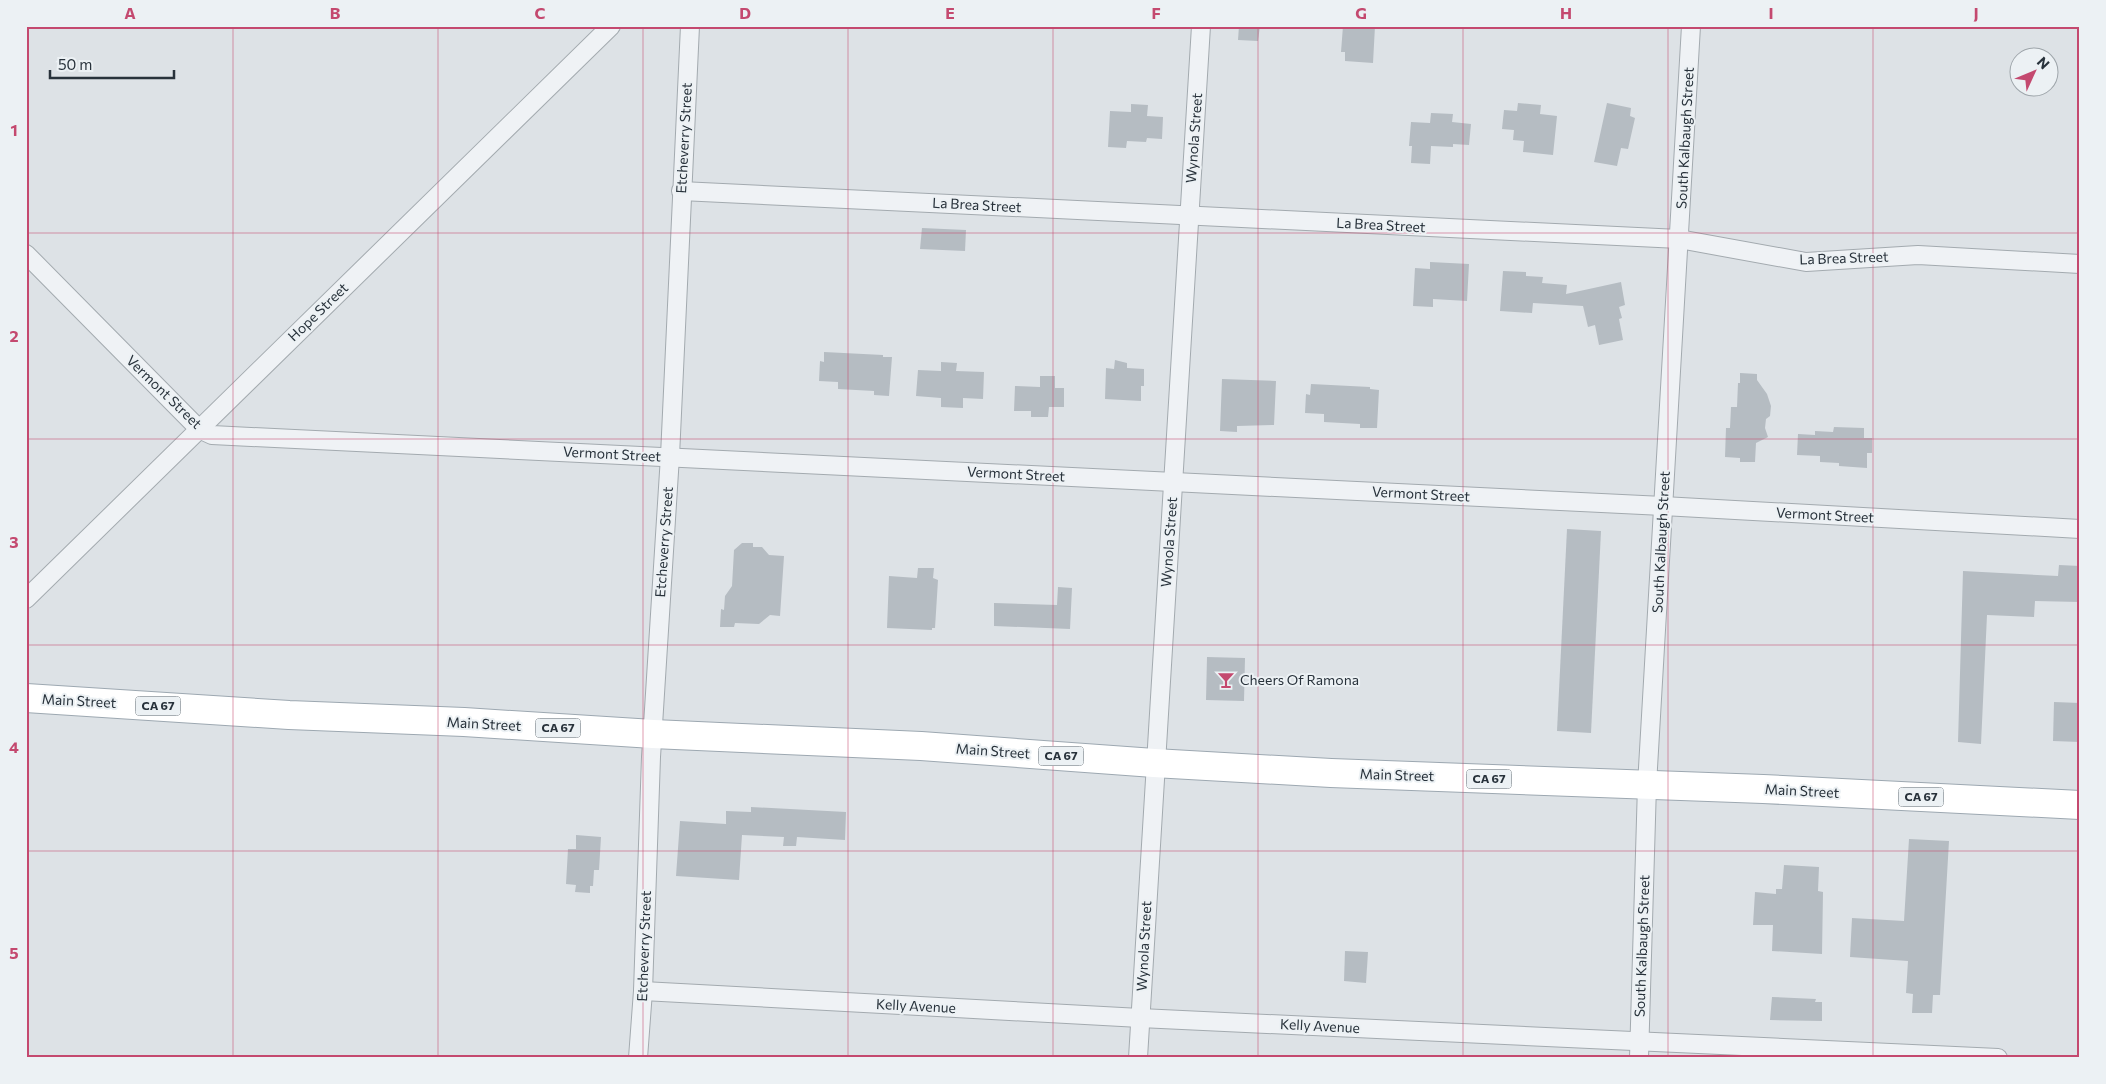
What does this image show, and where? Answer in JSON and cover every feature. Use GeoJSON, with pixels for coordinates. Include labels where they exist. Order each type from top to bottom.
{"type":"FeatureCollection","features":[{"type":"Feature","properties":{"kind":"main road","name":"Main Street"},"geometry":{"type":"LineString","coordinates":[[26,698],[289,716],[464,722],[653,734],[921,746],[1154,763],[1322,772],[2080,805]]}},
{"type":"Feature","properties":{"kind":"street","name":"Hope Street"},"geometry":{"type":"LineString","coordinates":[[26,600],[199,428],[611,26]]}},
{"type":"Feature","properties":{"kind":"street","name":"Etcheverry Street"},"geometry":{"type":"LineString","coordinates":[[638,1058],[643,991],[653,734],[670,456],[690,26]]}},
{"type":"Feature","properties":{"kind":"street","name":"Wynola Street"},"geometry":{"type":"LineString","coordinates":[[1138,1058],[1154,763],[1201,26]]}},
{"type":"Feature","properties":{"kind":"street","name":"South Kalbaugh Street"},"geometry":{"type":"LineString","coordinates":[[1639,1049],[1648,785],[1691,26]]}},
{"type":"Feature","properties":{"kind":"street","name":"La Brea Street"},"geometry":{"type":"LineString","coordinates":[[681,191],[1679,239],[1806,262],[1918,255],[2080,264]]}},
{"type":"Feature","properties":{"kind":"street","name":"Vermont Street"},"geometry":{"type":"LineString","coordinates":[[26,254],[199,428],[212,435],[670,456],[2080,529]]}},
{"type":"Feature","properties":{"kind":"street","name":"Kelly Avenue"},"geometry":{"type":"LineString","coordinates":[[643,991],[1140,1018],[1639,1049],[1998,1058]]}},
{"type":"Feature","properties":{"kind":"building"},"geometry":{"type":"Polygon","coordinates":[[[1239,26],[1260,26],[1258,41],[1238,40],[1239,26]]]}},
{"type":"Feature","properties":{"kind":"building"},"geometry":{"type":"Polygon","coordinates":[[[1343,26],[1375,26],[1373,63],[1345,61],[1345,52],[1341,52],[1343,26]]]}},
{"type":"Feature","properties":{"kind":"building"},"geometry":{"type":"Polygon","coordinates":[[[1518,103],[1541,105],[1540,114],[1557,116],[1553,155],[1523,152],[1524,141],[1513,140],[1514,130],[1502,129],[1504,110],[1517,111],[1518,103]]]}},
{"type":"Feature","properties":{"kind":"building"},"geometry":{"type":"Polygon","coordinates":[[[1607,103],[1631,108],[1630,116],[1635,118],[1628,149],[1621,148],[1617,166],[1594,162],[1607,103]]]}},
{"type":"Feature","properties":{"kind":"building"},"geometry":{"type":"Polygon","coordinates":[[[1131,104],[1148,105],[1147,116],[1163,117],[1162,139],[1147,138],[1146,142],[1127,141],[1126,148],[1108,147],[1110,111],[1131,112],[1131,104]]]}},
{"type":"Feature","properties":{"kind":"building"},"geometry":{"type":"Polygon","coordinates":[[[1431,113],[1453,114],[1452,122],[1471,124],[1469,145],[1453,144],[1453,147],[1431,146],[1430,164],[1411,163],[1412,146],[1409,146],[1411,122],[1430,123],[1431,113]]]}},
{"type":"Feature","properties":{"kind":"building"},"geometry":{"type":"Polygon","coordinates":[[[922,228],[966,230],[965,251],[920,249],[922,228]]]}},
{"type":"Feature","properties":{"kind":"building"},"geometry":{"type":"Polygon","coordinates":[[[1430,262],[1469,264],[1467,301],[1433,299],[1433,307],[1413,306],[1415,268],[1430,269],[1430,262]]]}},
{"type":"Feature","properties":{"kind":"building"},"geometry":{"type":"Polygon","coordinates":[[[1503,271],[1526,272],[1526,276],[1543,277],[1542,283],[1567,285],[1566,294],[1621,282],[1625,305],[1619,307],[1622,318],[1619,319],[1623,340],[1599,345],[1595,325],[1588,327],[1583,306],[1533,303],[1532,313],[1500,311],[1503,271]]]}},
{"type":"Feature","properties":{"kind":"building"},"geometry":{"type":"Polygon","coordinates":[[[824,352],[892,357],[889,396],[874,395],[874,391],[838,389],[838,382],[819,381],[820,361],[824,362],[824,352]]]}},
{"type":"Feature","properties":{"kind":"building"},"geometry":{"type":"Polygon","coordinates":[[[1115,360],[1127,363],[1127,368],[1144,369],[1144,386],[1141,386],[1141,401],[1105,399],[1106,368],[1114,369],[1115,360]]]}},
{"type":"Feature","properties":{"kind":"building"},"geometry":{"type":"Polygon","coordinates":[[[941,362],[957,363],[956,371],[984,372],[983,399],[963,398],[963,408],[941,407],[941,398],[916,396],[918,370],[941,371],[941,362]]]}},
{"type":"Feature","properties":{"kind":"building"},"geometry":{"type":"Polygon","coordinates":[[[1740,373],[1757,374],[1757,380],[1767,394],[1771,406],[1770,416],[1766,419],[1765,428],[1768,437],[1756,443],[1755,462],[1740,462],[1740,458],[1725,457],[1726,428],[1730,428],[1731,407],[1737,407],[1740,373]]]}},
{"type":"Feature","properties":{"kind":"building"},"geometry":{"type":"Polygon","coordinates":[[[1040,376],[1055,376],[1055,388],[1064,388],[1064,407],[1049,407],[1048,417],[1031,417],[1031,411],[1014,411],[1015,386],[1040,387],[1040,376]]]}},
{"type":"Feature","properties":{"kind":"building"},"geometry":{"type":"Polygon","coordinates":[[[1222,379],[1276,381],[1274,425],[1237,426],[1237,432],[1220,431],[1222,379]]]}},
{"type":"Feature","properties":{"kind":"building"},"geometry":{"type":"Polygon","coordinates":[[[1311,384],[1370,387],[1370,389],[1379,390],[1377,428],[1360,428],[1360,424],[1324,422],[1324,414],[1305,413],[1306,394],[1310,395],[1311,384]]]}},
{"type":"Feature","properties":{"kind":"building"},"geometry":{"type":"Polygon","coordinates":[[[1834,427],[1864,428],[1864,438],[1872,438],[1872,453],[1867,453],[1867,468],[1839,466],[1839,463],[1820,462],[1820,456],[1797,455],[1798,434],[1815,435],[1815,431],[1833,432],[1834,427]]]}},
{"type":"Feature","properties":{"kind":"building"},"geometry":{"type":"Polygon","coordinates":[[[1567,529],[1601,531],[1591,733],[1557,731],[1567,529]]]}},
{"type":"Feature","properties":{"kind":"building"},"geometry":{"type":"Polygon","coordinates":[[[742,543],[753,543],[753,547],[762,547],[769,555],[784,556],[780,616],[770,615],[759,624],[735,623],[734,627],[720,627],[721,609],[724,610],[725,596],[732,586],[734,550],[742,543]]]}},
{"type":"Feature","properties":{"kind":"building"},"geometry":{"type":"Polygon","coordinates":[[[2059,565],[2080,566],[2080,602],[2035,601],[2034,617],[1987,615],[1981,744],[1958,742],[1963,571],[2058,576],[2059,565]]]}},
{"type":"Feature","properties":{"kind":"building"},"geometry":{"type":"Polygon","coordinates":[[[918,568],[934,568],[933,578],[938,580],[935,628],[932,628],[932,630],[887,628],[889,576],[917,578],[918,568]]]}},
{"type":"Feature","properties":{"kind":"building"},"geometry":{"type":"Polygon","coordinates":[[[1058,587],[1072,588],[1070,629],[994,626],[994,603],[1057,605],[1058,587]]]}},
{"type":"Feature","properties":{"kind":"building"},"geometry":{"type":"Polygon","coordinates":[[[1207,657],[1245,658],[1244,701],[1206,700],[1207,657]]]}},
{"type":"Feature","properties":{"kind":"building"},"geometry":{"type":"Polygon","coordinates":[[[2054,702],[2080,703],[2080,742],[2053,741],[2054,702]]]}},
{"type":"Feature","properties":{"kind":"building"},"geometry":{"type":"Polygon","coordinates":[[[751,807],[846,812],[845,840],[797,837],[796,846],[783,846],[784,837],[742,835],[739,880],[676,876],[680,821],[726,824],[726,811],[751,812],[751,807]]]}},
{"type":"Feature","properties":{"kind":"building"},"geometry":{"type":"Polygon","coordinates":[[[576,835],[601,837],[599,870],[594,870],[593,886],[590,886],[590,893],[575,892],[576,885],[566,884],[568,849],[576,849],[576,835]]]}},
{"type":"Feature","properties":{"kind":"building"},"geometry":{"type":"Polygon","coordinates":[[[1909,839],[1949,841],[1940,995],[1933,995],[1932,1013],[1912,1013],[1913,994],[1906,993],[1908,961],[1850,957],[1852,918],[1904,921],[1909,839]]]}},
{"type":"Feature","properties":{"kind":"building"},"geometry":{"type":"Polygon","coordinates":[[[1784,865],[1819,867],[1818,891],[1823,892],[1822,954],[1772,951],[1773,925],[1753,925],[1755,892],[1776,894],[1776,889],[1782,889],[1784,865]]]}},
{"type":"Feature","properties":{"kind":"building"},"geometry":{"type":"Polygon","coordinates":[[[1345,951],[1368,952],[1366,983],[1344,981],[1345,951]]]}},
{"type":"Feature","properties":{"kind":"building"},"geometry":{"type":"Polygon","coordinates":[[[1772,997],[1816,999],[1815,1002],[1822,1002],[1822,1021],[1770,1020],[1772,997]]]}},
{"type":"Feature","properties":{"kind":"place","name":"Cheers Of Ramona"},"geometry":{"type":"Point","coordinates":[1226,680]}}]}
